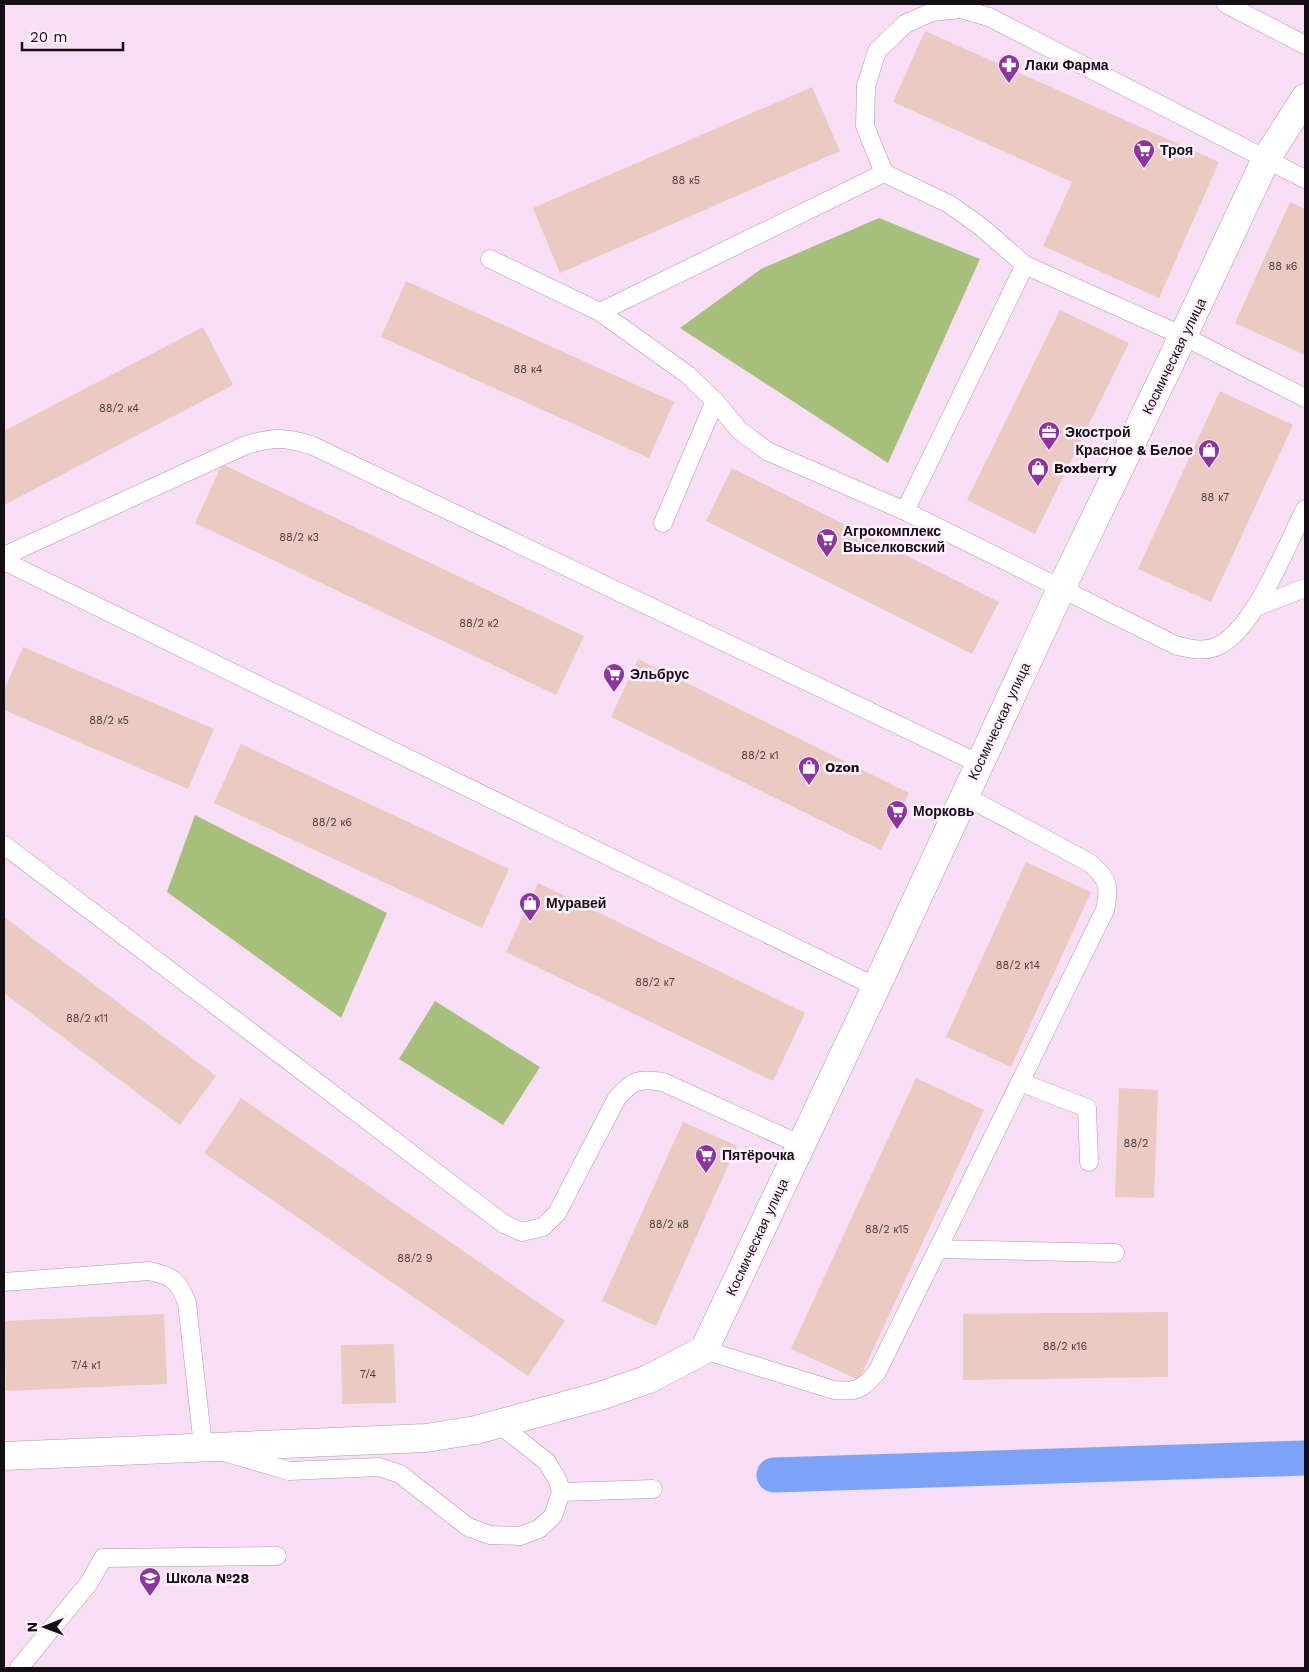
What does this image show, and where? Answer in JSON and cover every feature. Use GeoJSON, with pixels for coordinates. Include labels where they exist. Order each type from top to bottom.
{"type":"FeatureCollection","features":[{"type":"Feature","properties":{"kind":"street","name":"Космическая улица"},"geometry":{"type":"LineString","coordinates":[[704,1350],[876,987],[1061,589],[1266,159],[1305,98]]}},
{"type":"Feature","properties":{"kind":"street"},"geometry":{"type":"LineString","coordinates":[[4,1456],[426,1438],[476,1430],[600,1396],[649,1378],[704,1350]]}},
{"type":"Feature","properties":{"kind":"lane"},"geometry":{"type":"LineString","coordinates":[[1226,4],[1305,45]]}},
{"type":"Feature","properties":{"kind":"lane"},"geometry":{"type":"LineString","coordinates":[[1305,179],[989,17],[961,10],[932,12],[905,24],[877,51],[866,86],[865,126],[884,173],[948,204],[980,226],[1025,265],[1183,336],[1305,398]]}},
{"type":"Feature","properties":{"kind":"lane"},"geometry":{"type":"LineString","coordinates":[[600,312],[884,173]]}},
{"type":"Feature","properties":{"kind":"lane"},"geometry":{"type":"LineString","coordinates":[[490,259],[600,312],[688,375],[715,401],[739,430],[767,451],[905,512],[1174,645],[1197,650],[1219,645],[1237,631],[1256,608],[1305,509]]}},
{"type":"Feature","properties":{"kind":"lane"},"geometry":{"type":"LineString","coordinates":[[905,512],[1025,265]]}},
{"type":"Feature","properties":{"kind":"lane"},"geometry":{"type":"LineString","coordinates":[[663,523],[715,401]]}},
{"type":"Feature","properties":{"kind":"lane"},"geometry":{"type":"LineString","coordinates":[[4,556],[246,445],[268,439],[290,439],[311,445],[980,764]]}},
{"type":"Feature","properties":{"kind":"lane"},"geometry":{"type":"LineString","coordinates":[[4,562],[876,987]]}},
{"type":"Feature","properties":{"kind":"lane"},"geometry":{"type":"LineString","coordinates":[[1256,608],[1305,588]]}},
{"type":"Feature","properties":{"kind":"lane"},"geometry":{"type":"LineString","coordinates":[[704,1350],[834,1390],[851,1391],[866,1385],[877,1372],[1105,910],[1109,892],[1104,875],[1090,863],[964,796]]}},
{"type":"Feature","properties":{"kind":"lane"},"geometry":{"type":"LineString","coordinates":[[4,845],[504,1224],[522,1232],[543,1227],[557,1213],[617,1098],[629,1085],[646,1079],[663,1082],[801,1145]]}},
{"type":"Feature","properties":{"kind":"lane"},"geometry":{"type":"LineString","coordinates":[[1020,1082],[1087,1108],[1089,1162]]}},
{"type":"Feature","properties":{"kind":"lane"},"geometry":{"type":"LineString","coordinates":[[938,1249],[1115,1253]]}},
{"type":"Feature","properties":{"kind":"lane"},"geometry":{"type":"LineString","coordinates":[[4,1282],[149,1271],[167,1274],[180,1286],[187,1302],[204,1446],[288,1471],[379,1467],[400,1474],[468,1527],[490,1535],[520,1536],[540,1529],[553,1516],[561,1492],[558,1481],[547,1462],[499,1424]]}},
{"type":"Feature","properties":{"kind":"lane"},"geometry":{"type":"LineString","coordinates":[[561,1492],[653,1489]]}},
{"type":"Feature","properties":{"kind":"lane"},"geometry":{"type":"LineString","coordinates":[[19,1668],[89,1583],[103,1558],[277,1556]]}},
{"type":"Feature","properties":{"kind":"green space"},"geometry":{"type":"Polygon","coordinates":[[[879,218],[980,259],[888,463],[680,328],[761,269],[879,218]]]}},
{"type":"Feature","properties":{"kind":"green space"},"geometry":{"type":"Polygon","coordinates":[[[195,815],[387,913],[341,1018],[167,892],[195,815]]]}},
{"type":"Feature","properties":{"kind":"green space"},"geometry":{"type":"Polygon","coordinates":[[[435,1001],[540,1067],[503,1125],[399,1059],[435,1001]]]}},
{"type":"Feature","properties":{"kind":"building"},"geometry":{"type":"Polygon","coordinates":[[[925,31],[1219,162],[1159,298],[1043,246],[1072,182],[893,102],[925,31]]]}},
{"type":"Feature","properties":{"kind":"building"},"geometry":{"type":"Polygon","coordinates":[[[812,87],[840,151],[560,273],[533,208],[812,87]]]}},
{"type":"Feature","properties":{"kind":"building"},"geometry":{"type":"Polygon","coordinates":[[[1290,202],[1305,209],[1305,355],[1235,323],[1290,202]]]}},
{"type":"Feature","properties":{"kind":"building"},"geometry":{"type":"Polygon","coordinates":[[[406,281],[674,402],[649,458],[381,337],[406,281]]]}},
{"type":"Feature","properties":{"kind":"building"},"geometry":{"type":"Polygon","coordinates":[[[1060,310],[1129,343],[1035,534],[967,500],[1060,310]]]}},
{"type":"Feature","properties":{"kind":"building"},"geometry":{"type":"Polygon","coordinates":[[[203,327],[233,385],[4,505],[4,431],[203,327]]]}},
{"type":"Feature","properties":{"kind":"building"},"geometry":{"type":"Polygon","coordinates":[[[1220,391],[1293,425],[1211,602],[1138,569],[1220,391]]]}},
{"type":"Feature","properties":{"kind":"building"},"geometry":{"type":"Polygon","coordinates":[[[222,464],[584,636],[556,695],[195,523],[222,464]]]}},
{"type":"Feature","properties":{"kind":"building"},"geometry":{"type":"Polygon","coordinates":[[[732,468],[999,602],[972,654],[706,521],[732,468]]]}},
{"type":"Feature","properties":{"kind":"building"},"geometry":{"type":"Polygon","coordinates":[[[23,647],[214,729],[188,789],[4,710],[4,690],[23,647]]]}},
{"type":"Feature","properties":{"kind":"building"},"geometry":{"type":"Polygon","coordinates":[[[638,659],[909,793],[881,850],[611,717],[638,659]]]}},
{"type":"Feature","properties":{"kind":"building"},"geometry":{"type":"Polygon","coordinates":[[[241,744],[509,869],[482,928],[214,803],[241,744]]]}},
{"type":"Feature","properties":{"kind":"building"},"geometry":{"type":"Polygon","coordinates":[[[1026,862],[1091,892],[1011,1067],[946,1037],[1026,862]]]}},
{"type":"Feature","properties":{"kind":"building"},"geometry":{"type":"Polygon","coordinates":[[[538,883],[805,1013],[773,1081],[506,952],[538,883]]]}},
{"type":"Feature","properties":{"kind":"building"},"geometry":{"type":"Polygon","coordinates":[[[4,917],[216,1076],[180,1125],[4,993],[4,917]]]}},
{"type":"Feature","properties":{"kind":"building"},"geometry":{"type":"Polygon","coordinates":[[[916,1078],[984,1110],[859,1380],[791,1349],[916,1078]]]}},
{"type":"Feature","properties":{"kind":"building"},"geometry":{"type":"Polygon","coordinates":[[[1119,1088],[1158,1090],[1154,1198],[1115,1197],[1119,1088]]]}},
{"type":"Feature","properties":{"kind":"building"},"geometry":{"type":"Polygon","coordinates":[[[241,1098],[565,1321],[528,1376],[204,1153],[241,1098]]]}},
{"type":"Feature","properties":{"kind":"building"},"geometry":{"type":"Polygon","coordinates":[[[683,1122],[737,1146],[656,1326],[602,1301],[683,1122]]]}},
{"type":"Feature","properties":{"kind":"building"},"geometry":{"type":"Polygon","coordinates":[[[1168,1312],[1168,1377],[963,1380],[963,1314],[1168,1312]]]}},
{"type":"Feature","properties":{"kind":"building"},"geometry":{"type":"Polygon","coordinates":[[[164,1314],[167,1384],[6,1391],[4,1321],[164,1314]]]}},
{"type":"Feature","properties":{"kind":"building"},"geometry":{"type":"Polygon","coordinates":[[[394,1344],[396,1403],[342,1404],[341,1345],[394,1344]]]}},
{"type":"Feature","properties":{"kind":"waterway"},"geometry":{"type":"LineString","coordinates":[[774,1475],[1305,1458]]}},
{"type":"Feature","properties":{"kind":"place","name":"Лаки Фарма"},"geometry":{"type":"Point","coordinates":[1009,84]}},
{"type":"Feature","properties":{"kind":"place","name":"Троя"},"geometry":{"type":"Point","coordinates":[1144,169]}},
{"type":"Feature","properties":{"kind":"place","name":"Экострой"},"geometry":{"type":"Point","coordinates":[1049,451]}},
{"type":"Feature","properties":{"kind":"place","name":"Красное & Белое"},"geometry":{"type":"Point","coordinates":[1209,469]}},
{"type":"Feature","properties":{"kind":"place","name":"Boxberry"},"geometry":{"type":"Point","coordinates":[1038,487]}},
{"type":"Feature","properties":{"kind":"place","name":"Агрокомплекс Выселковский"},"geometry":{"type":"Point","coordinates":[827,558]}},
{"type":"Feature","properties":{"kind":"place","name":"Эльбрус"},"geometry":{"type":"Point","coordinates":[614,693]}},
{"type":"Feature","properties":{"kind":"place","name":"Ozon"},"geometry":{"type":"Point","coordinates":[809,786]}},
{"type":"Feature","properties":{"kind":"place","name":"Морковь"},"geometry":{"type":"Point","coordinates":[897,830]}},
{"type":"Feature","properties":{"kind":"place","name":"Муравей"},"geometry":{"type":"Point","coordinates":[530,922]}},
{"type":"Feature","properties":{"kind":"place","name":"Пятёрочка"},"geometry":{"type":"Point","coordinates":[706,1174]}},
{"type":"Feature","properties":{"kind":"place","name":"Школа №28"},"geometry":{"type":"Point","coordinates":[150,1597]}}]}
